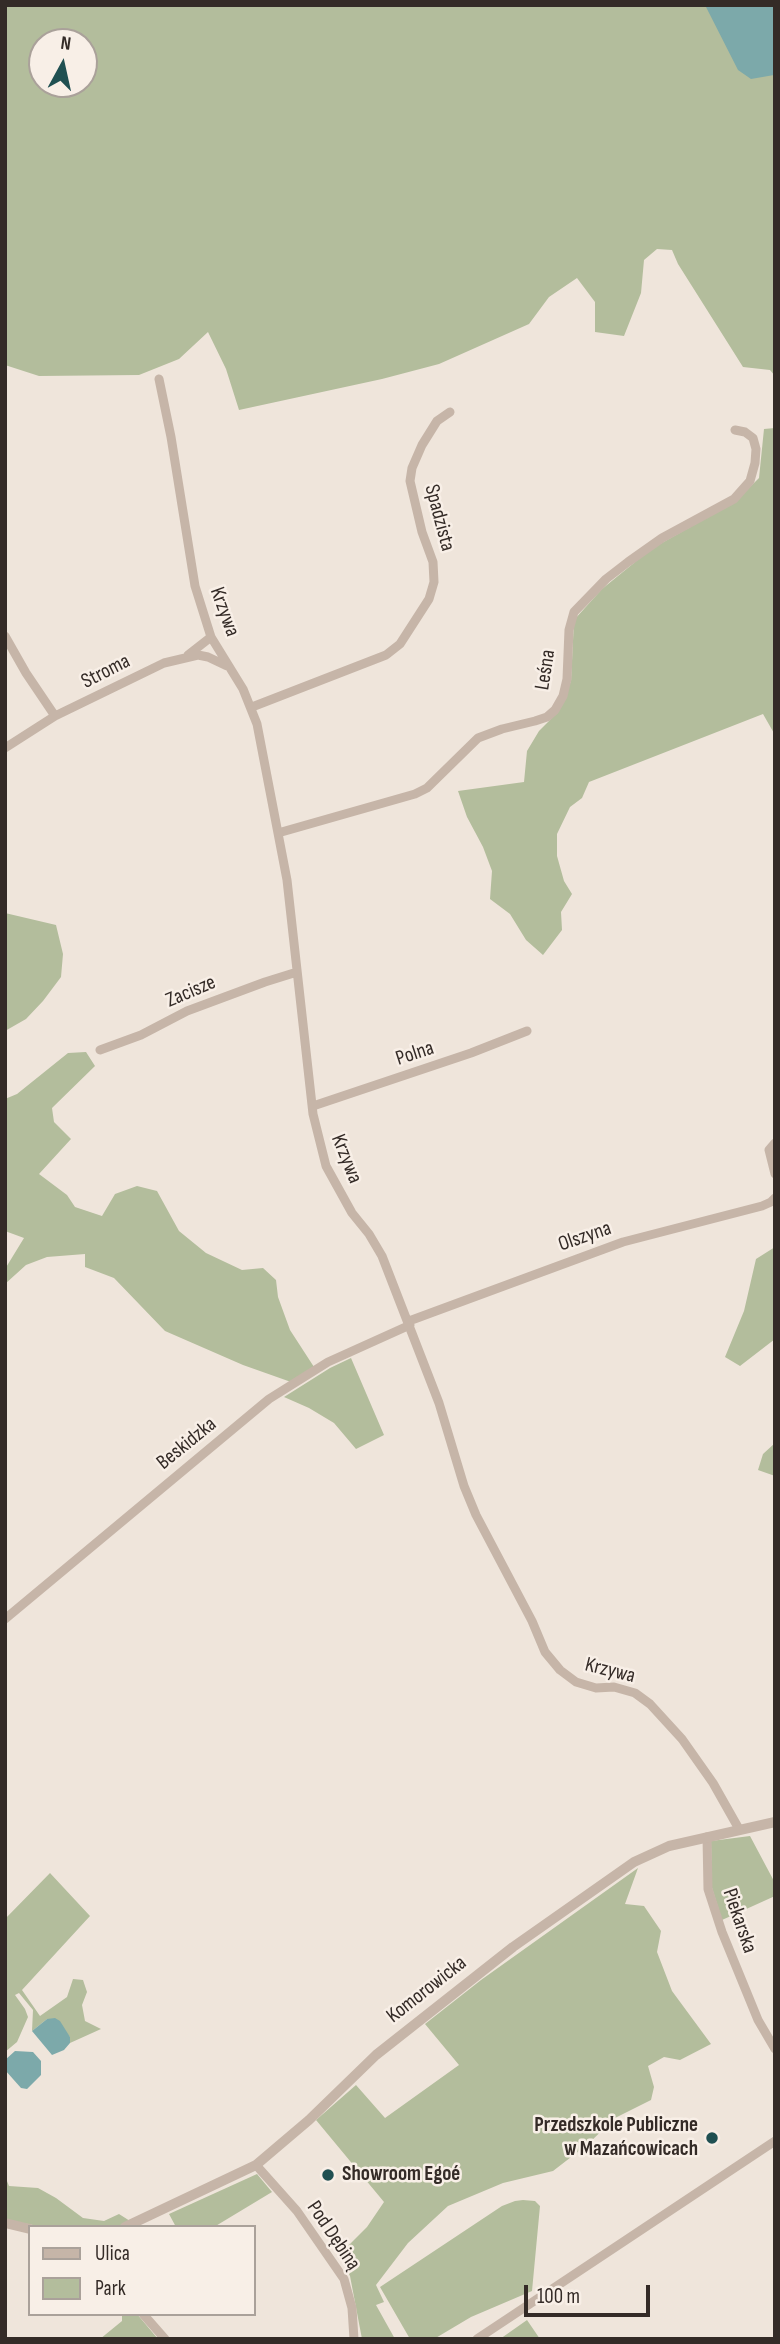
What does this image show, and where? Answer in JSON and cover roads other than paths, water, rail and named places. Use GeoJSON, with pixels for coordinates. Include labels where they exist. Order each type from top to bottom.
{"type":"FeatureCollection","features":[{"type":"Feature","properties":{"kind":"street","name":"Krzywa"},"geometry":{"type":"LineString","coordinates":[[159,379],[195,586],[211,637],[252,707],[287,880],[313,1106],[319,1144],[326,1166],[352,1213],[382,1256],[410,1323],[476,1515],[545,1651],[559,1670],[576,1682],[596,1688],[614,1687],[635,1693],[650,1703],[682,1739],[713,1783],[739,1829]]}},
{"type":"Feature","properties":{"kind":"street","name":"Spadzista"},"geometry":{"type":"LineString","coordinates":[[252,707],[386,655],[400,644],[429,599],[434,582],[433,562],[422,532],[410,481],[412,468],[437,421],[450,412]]}},
{"type":"Feature","properties":{"kind":"street","name":"Leśna"},"geometry":{"type":"LineString","coordinates":[[278,833],[427,788],[478,738],[547,717],[555,710],[563,696],[567,679],[569,630],[574,612],[606,579],[628,562],[662,538],[734,499],[750,481],[756,449],[753,438],[745,432],[735,430]]}},
{"type":"Feature","properties":{"kind":"street"},"geometry":{"type":"LineString","coordinates":[[5,636],[55,716]]}},
{"type":"Feature","properties":{"kind":"street","name":"Stroma"},"geometry":{"type":"LineString","coordinates":[[5,748],[55,716],[164,663],[186,656],[211,637]]}},
{"type":"Feature","properties":{"kind":"street"},"geometry":{"type":"LineString","coordinates":[[186,656],[208,657],[228,667]]}},
{"type":"Feature","properties":{"kind":"street","name":"Zacisze"},"geometry":{"type":"LineString","coordinates":[[100,1050],[141,1035],[187,1011],[298,972]]}},
{"type":"Feature","properties":{"kind":"street","name":"Polna"},"geometry":{"type":"LineString","coordinates":[[313,1106],[471,1053],[527,1031]]}},
{"type":"Feature","properties":{"kind":"street"},"geometry":{"type":"LineString","coordinates":[[775,1143],[769,1150],[775,1174]]}},
{"type":"Feature","properties":{"kind":"street","name":"Olszyna"},"geometry":{"type":"LineString","coordinates":[[410,1323],[623,1242],[762,1206],[775,1198]]}},
{"type":"Feature","properties":{"kind":"street","name":"Beskidzka"},"geometry":{"type":"LineString","coordinates":[[5,1619],[269,1399],[328,1362],[410,1323]]}},
{"type":"Feature","properties":{"kind":"street","name":"Komorowicka"},"geometry":{"type":"LineString","coordinates":[[129,2225],[256,2165],[309,2120],[376,2055],[513,1947],[634,1862],[669,1846],[775,1822]]}},
{"type":"Feature","properties":{"kind":"street","name":"Piekarska"},"geometry":{"type":"LineString","coordinates":[[707,1837],[708,1889],[737,1971],[758,2020],[775,2049]]}},
{"type":"Feature","properties":{"kind":"street"},"geometry":{"type":"LineString","coordinates":[[477,2339],[775,2141]]}},
{"type":"Feature","properties":{"kind":"street","name":"Pod Dębiną"},"geometry":{"type":"LineString","coordinates":[[256,2165],[297,2211],[344,2278],[352,2308],[354,2339]]}},
{"type":"Feature","properties":{"kind":"street"},"geometry":{"type":"LineString","coordinates":[[5,2223],[28,2229]]}},
{"type":"Feature","properties":{"kind":"street"},"geometry":{"type":"LineString","coordinates":[[145,2316],[165,2339]]}},
{"type":"Feature","properties":{"kind":"water"},"geometry":{"type":"Polygon","coordinates":[[[705,5],[775,5],[774,75],[751,79],[738,70],[705,5]]]}},
{"type":"Feature","properties":{"kind":"water"},"geometry":{"type":"Polygon","coordinates":[[[55,2018],[70,2037],[70,2043],[64,2050],[52,2055],[32,2031],[47,2019],[55,2018]]]}},
{"type":"Feature","properties":{"kind":"water"},"geometry":{"type":"Polygon","coordinates":[[[15,2051],[33,2052],[41,2061],[41,2075],[27,2089],[21,2088],[5,2070],[5,2060],[15,2051]]]}},
{"type":"Feature","properties":{"kind":"place","name":"Przedszkole Publiczne w Mazańcowicach"},"geometry":{"type":"Point","coordinates":[712,2138]}},
{"type":"Feature","properties":{"kind":"place","name":"Showroom Egoé"},"geometry":{"type":"Point","coordinates":[328,2175]}}]}
